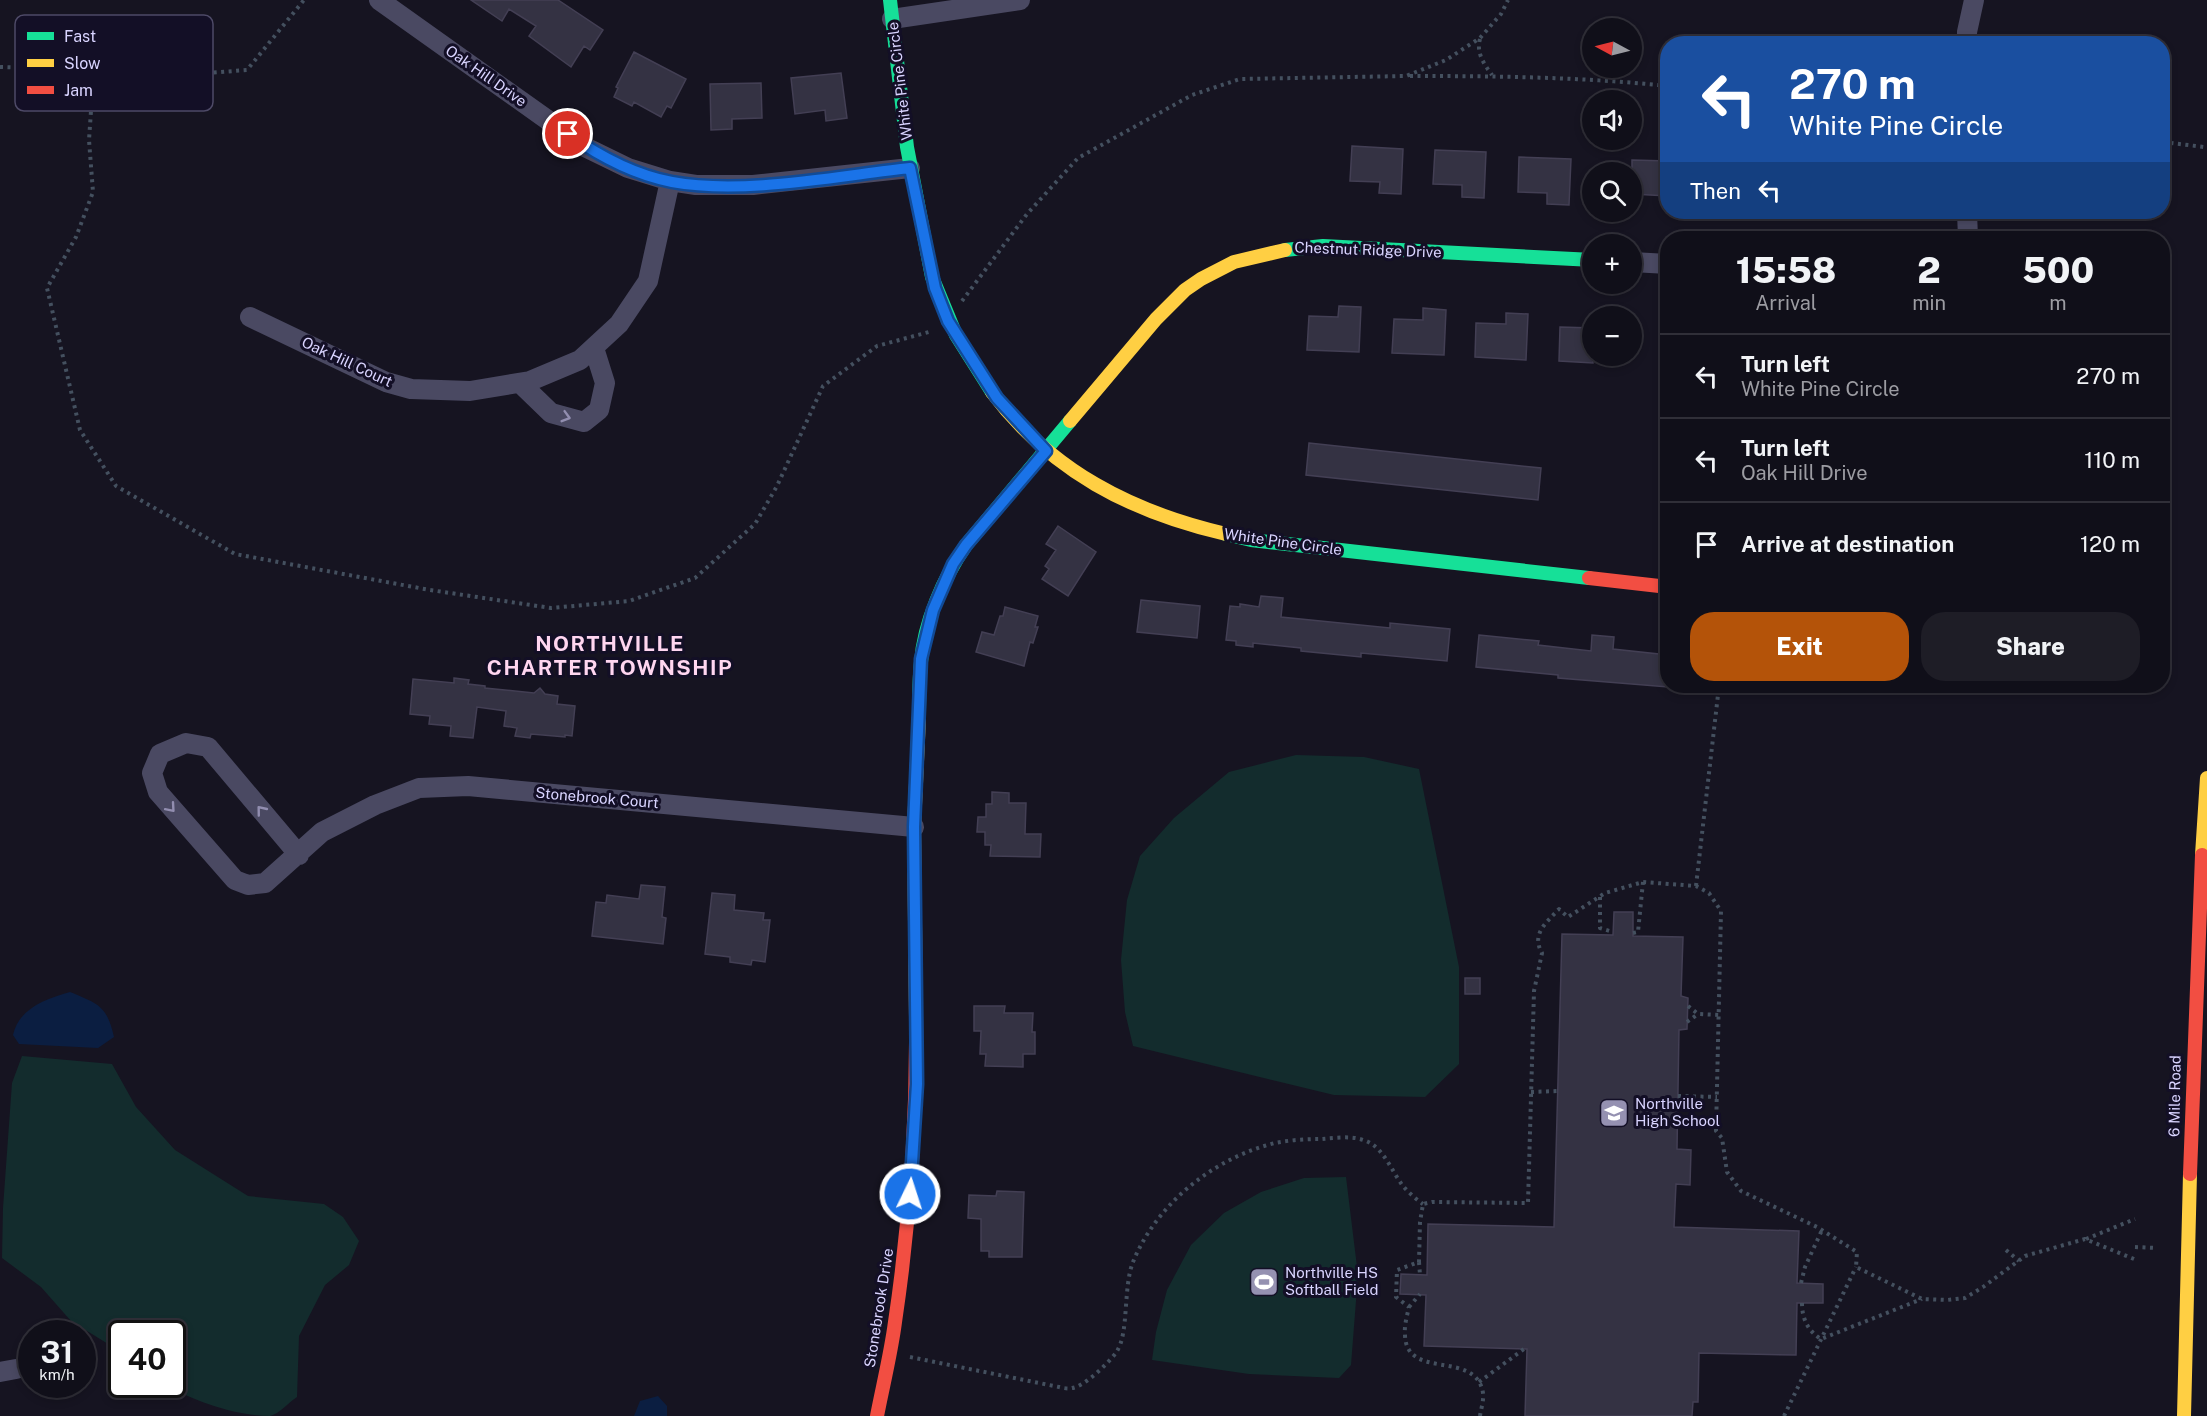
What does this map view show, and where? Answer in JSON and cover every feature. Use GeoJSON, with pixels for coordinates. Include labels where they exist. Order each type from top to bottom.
{"type":"FeatureCollection","features":[{"type":"Feature","properties":{"kind":"street","name":"Oak Hill Drive"},"geometry":{"type":"LineString","coordinates":[[379,0],[587,148],[628,168],[670,181],[696,185],[753,185],[910,168]]}},
{"type":"Feature","properties":{"kind":"street"},"geometry":{"type":"LineString","coordinates":[[891,9],[1020,0]]}},
{"type":"Feature","properties":{"kind":"street"},"geometry":{"type":"LineString","coordinates":[[1967,36],[1974,0]]}},
{"type":"Feature","properties":{"kind":"street","name":"White Pine Circle"},"geometry":{"type":"LineString","coordinates":[[891,9],[910,168],[935,288],[948,321],[997,398],[1046,451],[1109,492],[1154,514],[1213,532],[1264,541],[1660,586]]}},
{"type":"Feature","properties":{"kind":"street","name":"Oak Hill Court"},"geometry":{"type":"LineString","coordinates":[[250,317],[386,382],[411,389],[470,391],[530,381],[580,360],[619,324],[648,281],[670,181]]}},
{"type":"Feature","properties":{"kind":"street","name":"Chestnut Ridge Drive"},"geometry":{"type":"LineString","coordinates":[[1046,451],[1156,319],[1184,291],[1209,274],[1258,254],[1286,248],[1323,246],[1582,259]]}},
{"type":"Feature","properties":{"kind":"street"},"geometry":{"type":"LineString","coordinates":[[1642,263],[1660,264]]}},
{"type":"Feature","properties":{"kind":"street"},"geometry":{"type":"LineString","coordinates":[[519,383],[551,413],[584,422],[599,410],[605,383],[594,348]]}},
{"type":"Feature","properties":{"kind":"street","name":"Stonebrook Drive"},"geometry":{"type":"LineString","coordinates":[[877,1416],[895,1324],[908,1217],[917,1084],[914,827],[921,659],[933,610],[953,564],[966,545],[1046,451]]}},
{"type":"Feature","properties":{"kind":"street","name":"Stonebrook Court"},"geometry":{"type":"LineString","coordinates":[[299,855],[208,747],[186,743],[160,754],[152,773],[158,792],[235,880],[248,885],[265,883],[299,855],[322,832],[419,788],[468,786],[914,827]]}},
{"type":"Feature","properties":{"kind":"street","name":"6 Mile Road"},"geometry":{"type":"LineString","coordinates":[[2184,1416],[2192,1049],[2207,778]]}},
{"type":"Feature","properties":{"kind":"path"},"geometry":{"type":"LineString","coordinates":[[213,73],[247,70],[304,0]]}},
{"type":"Feature","properties":{"kind":"path"},"geometry":{"type":"LineString","coordinates":[[1406,76],[1446,60],[1480,38],[1501,14],[1508,0]]}},
{"type":"Feature","properties":{"kind":"path"},"geometry":{"type":"LineString","coordinates":[[1480,38],[1478,48],[1483,63],[1492,76]]}},
{"type":"Feature","properties":{"kind":"path"},"geometry":{"type":"LineString","coordinates":[[0,67],[15,67]]}},
{"type":"Feature","properties":{"kind":"path"},"geometry":{"type":"LineString","coordinates":[[91,111],[89,140],[93,192],[76,237],[47,288],[80,430],[117,486],[235,554],[430,590],[551,608],[628,601],[695,578],[755,524],[777,486],[823,386],[878,346],[936,330],[948,321],[1027,214],[1078,158],[1192,95],[1240,79],[1492,76],[1629,81],[1660,85]]}},
{"type":"Feature","properties":{"kind":"path"},"geometry":{"type":"LineString","coordinates":[[2170,143],[2204,147]]}},
{"type":"Feature","properties":{"kind":"path"},"geometry":{"type":"LineString","coordinates":[[1696,886],[1718,693]]}},
{"type":"Feature","properties":{"kind":"path"},"geometry":{"type":"LineString","coordinates":[[1633,933],[1638,932],[1640,923],[1643,882]]}},
{"type":"Feature","properties":{"kind":"path"},"geometry":{"type":"LineString","coordinates":[[1423,1204],[1432,1202],[1528,1203],[1534,991],[1542,953],[1538,946],[1539,930],[1559,909],[1568,917],[1600,896],[1643,882],[1696,886],[1709,893],[1721,911],[1716,1131],[1722,1138],[1727,1172],[1741,1191],[1822,1230],[1857,1252],[1856,1267],[1784,1416]]}},
{"type":"Feature","properties":{"kind":"path"},"geometry":{"type":"LineString","coordinates":[[1600,896],[1600,928],[1613,932]]}},
{"type":"Feature","properties":{"kind":"path"},"geometry":{"type":"LineString","coordinates":[[1688,1006],[1698,1014],[1719,1015]]}},
{"type":"Feature","properties":{"kind":"path"},"geometry":{"type":"LineString","coordinates":[[1687,1022],[1698,1014]]}},
{"type":"Feature","properties":{"kind":"path"},"geometry":{"type":"LineString","coordinates":[[1531,1092],[1558,1091]]}},
{"type":"Feature","properties":{"kind":"path"},"geometry":{"type":"LineString","coordinates":[[1678,1096],[1717,1097]]}},
{"type":"Feature","properties":{"kind":"path"},"geometry":{"type":"LineString","coordinates":[[890,1353],[1059,1387],[1078,1386],[1107,1363],[1119,1349],[1123,1336],[1128,1277],[1133,1262],[1168,1207],[1211,1170],[1233,1158],[1277,1143],[1346,1137],[1368,1141],[1391,1166],[1404,1187],[1423,1204]]}},
{"type":"Feature","properties":{"kind":"path"},"geometry":{"type":"LineString","coordinates":[[1420,1275],[1420,1222],[1423,1204]]}},
{"type":"Feature","properties":{"kind":"path"},"geometry":{"type":"LineString","coordinates":[[1821,1339],[1922,1299],[1965,1298],[2025,1256],[2085,1239],[2135,1219]]}},
{"type":"Feature","properties":{"kind":"path"},"geometry":{"type":"LineString","coordinates":[[1802,1283],[1805,1267],[1822,1230]]}},
{"type":"Feature","properties":{"kind":"path"},"geometry":{"type":"LineString","coordinates":[[2085,1239],[2134,1259]]}},
{"type":"Feature","properties":{"kind":"path"},"geometry":{"type":"LineString","coordinates":[[2135,1246],[2156,1248]]}},
{"type":"Feature","properties":{"kind":"path"},"geometry":{"type":"LineString","coordinates":[[2006,1250],[2019,1261]]}},
{"type":"Feature","properties":{"kind":"path"},"geometry":{"type":"LineString","coordinates":[[1409,1307],[1396,1297],[1397,1270],[1419,1262]]}},
{"type":"Feature","properties":{"kind":"path"},"geometry":{"type":"LineString","coordinates":[[1856,1267],[1922,1299]]}},
{"type":"Feature","properties":{"kind":"path"},"geometry":{"type":"LineString","coordinates":[[1420,1294],[1409,1307],[1404,1336],[1412,1353],[1429,1363],[1467,1370],[1477,1377],[1483,1394],[1480,1416]]}},
{"type":"Feature","properties":{"kind":"path"},"geometry":{"type":"LineString","coordinates":[[1802,1304],[1802,1313],[1810,1332],[1821,1339]]}},
{"type":"Feature","properties":{"kind":"path"},"geometry":{"type":"LineString","coordinates":[[1479,1382],[1524,1349]]}},
{"type":"Feature","properties":{"kind":"green space"},"geometry":{"type":"Polygon","coordinates":[[[1296,755],[1364,757],[1419,769],[1459,967],[1459,1064],[1425,1097],[1334,1095],[1133,1046],[1125,1012],[1121,960],[1127,900],[1140,856],[1174,818],[1229,772],[1296,755]]]}},
{"type":"Feature","properties":{"kind":"green space"},"geometry":{"type":"Polygon","coordinates":[[[22,1056],[112,1064],[136,1107],[175,1150],[248,1196],[324,1204],[343,1217],[359,1241],[349,1265],[325,1285],[299,1336],[297,1397],[270,1416],[231,1411],[190,1397],[186,1395],[186,1320],[108,1320],[108,1344],[96,1336],[96,1320],[70,1320],[41,1287],[2,1258],[3,1208],[12,1083],[22,1056]]]}},
{"type":"Feature","properties":{"kind":"green space","name":"Northville HS Softball Field"},"geometry":{"type":"Polygon","coordinates":[[[1346,1177],[1358,1275],[1351,1365],[1339,1378],[1249,1374],[1152,1360],[1156,1332],[1167,1290],[1191,1245],[1224,1213],[1261,1192],[1304,1178],[1346,1177]]]}},
{"type":"Feature","properties":{"kind":"water"},"geometry":{"type":"Polygon","coordinates":[[[70,992],[95,1003],[105,1012],[114,1037],[98,1048],[19,1044],[13,1035],[16,1026],[27,1011],[70,992]]]}},
{"type":"Feature","properties":{"kind":"water"},"geometry":{"type":"Polygon","coordinates":[[[658,1396],[667,1406],[667,1416],[634,1416],[640,1401],[658,1396]]]}},
{"type":"Feature","properties":{"kind":"building"},"geometry":{"type":"Polygon","coordinates":[[[471,0],[558,0],[603,30],[590,50],[584,46],[571,67],[529,36],[536,26],[509,9],[502,21],[471,0]]]}},
{"type":"Feature","properties":{"kind":"building"},"geometry":{"type":"Polygon","coordinates":[[[634,52],[686,79],[671,108],[667,106],[661,117],[634,102],[632,106],[614,97],[618,88],[616,87],[634,52]]]}},
{"type":"Feature","properties":{"kind":"building"},"geometry":{"type":"Polygon","coordinates":[[[841,73],[847,118],[826,121],[825,110],[795,114],[791,78],[841,73]]]}},
{"type":"Feature","properties":{"kind":"building"},"geometry":{"type":"Polygon","coordinates":[[[761,83],[762,118],[732,119],[732,129],[711,130],[710,84],[761,83]]]}},
{"type":"Feature","properties":{"kind":"building"},"geometry":{"type":"Polygon","coordinates":[[[1352,146],[1403,149],[1401,194],[1379,193],[1380,182],[1350,181],[1352,146]]]}},
{"type":"Feature","properties":{"kind":"building"},"geometry":{"type":"Polygon","coordinates":[[[1435,150],[1486,152],[1484,198],[1462,197],[1462,185],[1433,184],[1435,150]]]}},
{"type":"Feature","properties":{"kind":"building"},"geometry":{"type":"Polygon","coordinates":[[[1519,157],[1571,159],[1569,205],[1547,204],[1547,193],[1518,192],[1519,157]]]}},
{"type":"Feature","properties":{"kind":"building"},"geometry":{"type":"Polygon","coordinates":[[[1632,160],[1660,161],[1660,196],[1642,195],[1642,162],[1632,162],[1632,160]]]}},
{"type":"Feature","properties":{"kind":"building"},"geometry":{"type":"Polygon","coordinates":[[[1339,306],[1361,307],[1359,352],[1307,350],[1309,316],[1338,317],[1339,306]]]}},
{"type":"Feature","properties":{"kind":"building"},"geometry":{"type":"Polygon","coordinates":[[[1423,308],[1446,310],[1444,355],[1392,353],[1394,319],[1423,320],[1423,308]]]}},
{"type":"Feature","properties":{"kind":"building"},"geometry":{"type":"Polygon","coordinates":[[[1506,313],[1528,314],[1526,360],[1475,357],[1476,323],[1506,324],[1506,313]]]}},
{"type":"Feature","properties":{"kind":"building"},"geometry":{"type":"Polygon","coordinates":[[[1560,327],[1582,328],[1582,362],[1559,361],[1560,327]]]}},
{"type":"Feature","properties":{"kind":"building"},"geometry":{"type":"Polygon","coordinates":[[[1309,443],[1541,468],[1538,500],[1306,475],[1309,443]]]}},
{"type":"Feature","properties":{"kind":"building"},"geometry":{"type":"Polygon","coordinates":[[[1058,526],[1096,552],[1068,596],[1042,579],[1049,569],[1045,566],[1056,550],[1046,544],[1058,526]]]}},
{"type":"Feature","properties":{"kind":"building"},"geometry":{"type":"Polygon","coordinates":[[[1261,596],[1283,598],[1281,617],[1390,628],[1390,623],[1450,629],[1447,661],[1361,653],[1361,657],[1253,643],[1253,647],[1236,645],[1236,641],[1226,640],[1230,606],[1240,607],[1240,604],[1259,607],[1261,596]]]}},
{"type":"Feature","properties":{"kind":"building"},"geometry":{"type":"Polygon","coordinates":[[[1141,600],[1200,606],[1197,638],[1137,632],[1141,600]]]}},
{"type":"Feature","properties":{"kind":"building"},"geometry":{"type":"Polygon","coordinates":[[[1005,607],[1038,616],[1035,627],[1038,627],[1033,643],[1030,642],[1024,666],[976,652],[982,632],[994,635],[1005,607]]]}},
{"type":"Feature","properties":{"kind":"building"},"geometry":{"type":"Polygon","coordinates":[[[1479,635],[1539,641],[1538,645],[1591,651],[1592,635],[1614,637],[1613,649],[1660,654],[1660,686],[1558,678],[1558,675],[1476,667],[1479,635]]]}},
{"type":"Feature","properties":{"kind":"building"},"geometry":{"type":"Polygon","coordinates":[[[454,678],[469,680],[468,684],[485,686],[485,688],[534,693],[540,688],[545,694],[558,696],[557,704],[575,706],[572,736],[531,734],[530,738],[515,736],[517,728],[504,726],[506,711],[477,707],[473,738],[450,736],[451,726],[429,724],[430,716],[410,714],[413,679],[454,683],[454,678]]]}},
{"type":"Feature","properties":{"kind":"building"},"geometry":{"type":"Polygon","coordinates":[[[992,792],[1009,793],[1009,803],[1026,803],[1025,834],[1041,834],[1040,857],[990,856],[991,845],[985,845],[985,832],[977,832],[978,817],[986,817],[986,804],[992,804],[992,792]]]}},
{"type":"Feature","properties":{"kind":"building"},"geometry":{"type":"Polygon","coordinates":[[[641,885],[665,887],[662,917],[666,918],[663,944],[592,936],[596,902],[606,903],[607,895],[639,899],[641,885]]]}},
{"type":"Feature","properties":{"kind":"building"},"geometry":{"type":"Polygon","coordinates":[[[712,893],[735,895],[734,910],[764,913],[763,920],[770,920],[765,962],[752,960],[751,965],[730,962],[730,957],[705,954],[712,893]]]}},
{"type":"Feature","properties":{"kind":"building"},"geometry":{"type":"Polygon","coordinates":[[[1614,912],[1633,912],[1633,936],[1683,937],[1681,996],[1688,998],[1687,1029],[1679,1030],[1677,1149],[1691,1150],[1690,1185],[1676,1184],[1674,1227],[1799,1231],[1797,1283],[1823,1284],[1823,1303],[1797,1303],[1796,1355],[1699,1353],[1698,1402],[1693,1402],[1692,1416],[1525,1416],[1527,1349],[1424,1346],[1426,1295],[1400,1294],[1401,1274],[1427,1275],[1428,1224],[1554,1227],[1562,934],[1613,935],[1614,912]]]}},
{"type":"Feature","properties":{"kind":"building"},"geometry":{"type":"Polygon","coordinates":[[[1465,978],[1480,978],[1480,994],[1465,994],[1465,978]]]}},
{"type":"Feature","properties":{"kind":"building"},"geometry":{"type":"Polygon","coordinates":[[[974,1006],[1005,1006],[1004,1013],[1033,1013],[1032,1032],[1035,1032],[1035,1054],[1023,1054],[1023,1067],[985,1066],[986,1054],[980,1054],[981,1031],[974,1031],[974,1006]]]}},
{"type":"Feature","properties":{"kind":"building"},"geometry":{"type":"Polygon","coordinates":[[[997,1191],[1024,1192],[1022,1257],[989,1257],[989,1251],[981,1251],[981,1219],[968,1218],[969,1195],[996,1196],[997,1191]]]}},
{"type":"Feature","properties":{"kind":"traffic: fast"},"geometry":{"type":"LineString","coordinates":[[890,0],[907,147],[932,277],[956,335],[992,392]]}},
{"type":"Feature","properties":{"kind":"traffic: fast"},"geometry":{"type":"LineString","coordinates":[[1285,250],[1323,246],[1582,259]]}},
{"type":"Feature","properties":{"kind":"traffic: fast"},"geometry":{"type":"LineString","coordinates":[[919,718],[920,676],[926,631],[936,600],[950,571],[966,545],[1070,421]]}},
{"type":"Feature","properties":{"kind":"traffic: fast"},"geometry":{"type":"LineString","coordinates":[[1226,534],[1251,540],[1589,578]]}},
{"type":"Feature","properties":{"kind":"traffic: slow"},"geometry":{"type":"LineString","coordinates":[[1070,421],[1156,319],[1185,290],[1234,262],[1285,250]]}},
{"type":"Feature","properties":{"kind":"traffic: slow"},"geometry":{"type":"LineString","coordinates":[[992,392],[1015,420],[1040,444],[1067,466],[1096,484],[1158,514],[1226,534]]}},
{"type":"Feature","properties":{"kind":"traffic: slow"},"geometry":{"type":"LineString","coordinates":[[916,1017],[914,827],[919,718]]}},
{"type":"Feature","properties":{"kind":"traffic: slow"},"geometry":{"type":"LineString","coordinates":[[2202,855],[2207,778]]}},
{"type":"Feature","properties":{"kind":"traffic: slow"},"geometry":{"type":"LineString","coordinates":[[2184,1416],[2190,1174]]}},
{"type":"Feature","properties":{"kind":"traffic: jam"},"geometry":{"type":"LineString","coordinates":[[1589,578],[1660,586]]}},
{"type":"Feature","properties":{"kind":"traffic: jam"},"geometry":{"type":"LineString","coordinates":[[2190,1174],[2202,855]]}},
{"type":"Feature","properties":{"kind":"traffic: jam"},"geometry":{"type":"LineString","coordinates":[[877,1416],[893,1334],[908,1208],[914,1132],[916,1017]]}},
{"type":"Feature","properties":{"kind":"place","name":"Northville High School"},"geometry":{"type":"Point","coordinates":[1614,1113]}},
{"type":"Feature","properties":{"kind":"place","name":"Northville HS Softball Field"},"geometry":{"type":"Point","coordinates":[1264,1282]}},
{"type":"Feature","properties":{"kind":"district","name":"NORTHVILLE CHARTER TOWNSHIP"},"geometry":{"type":"Point","coordinates":[610,656]}},
{"type":"Feature","properties":{"kind":"route"},"geometry":{"type":"LineString","coordinates":[[568,134],[587,148],[628,168],[670,181],[696,185],[753,185],[910,168],[935,288],[948,321],[997,398],[1046,451],[966,545],[953,564],[933,610],[921,659],[914,827],[917,1084],[910,1194]]}}]}
